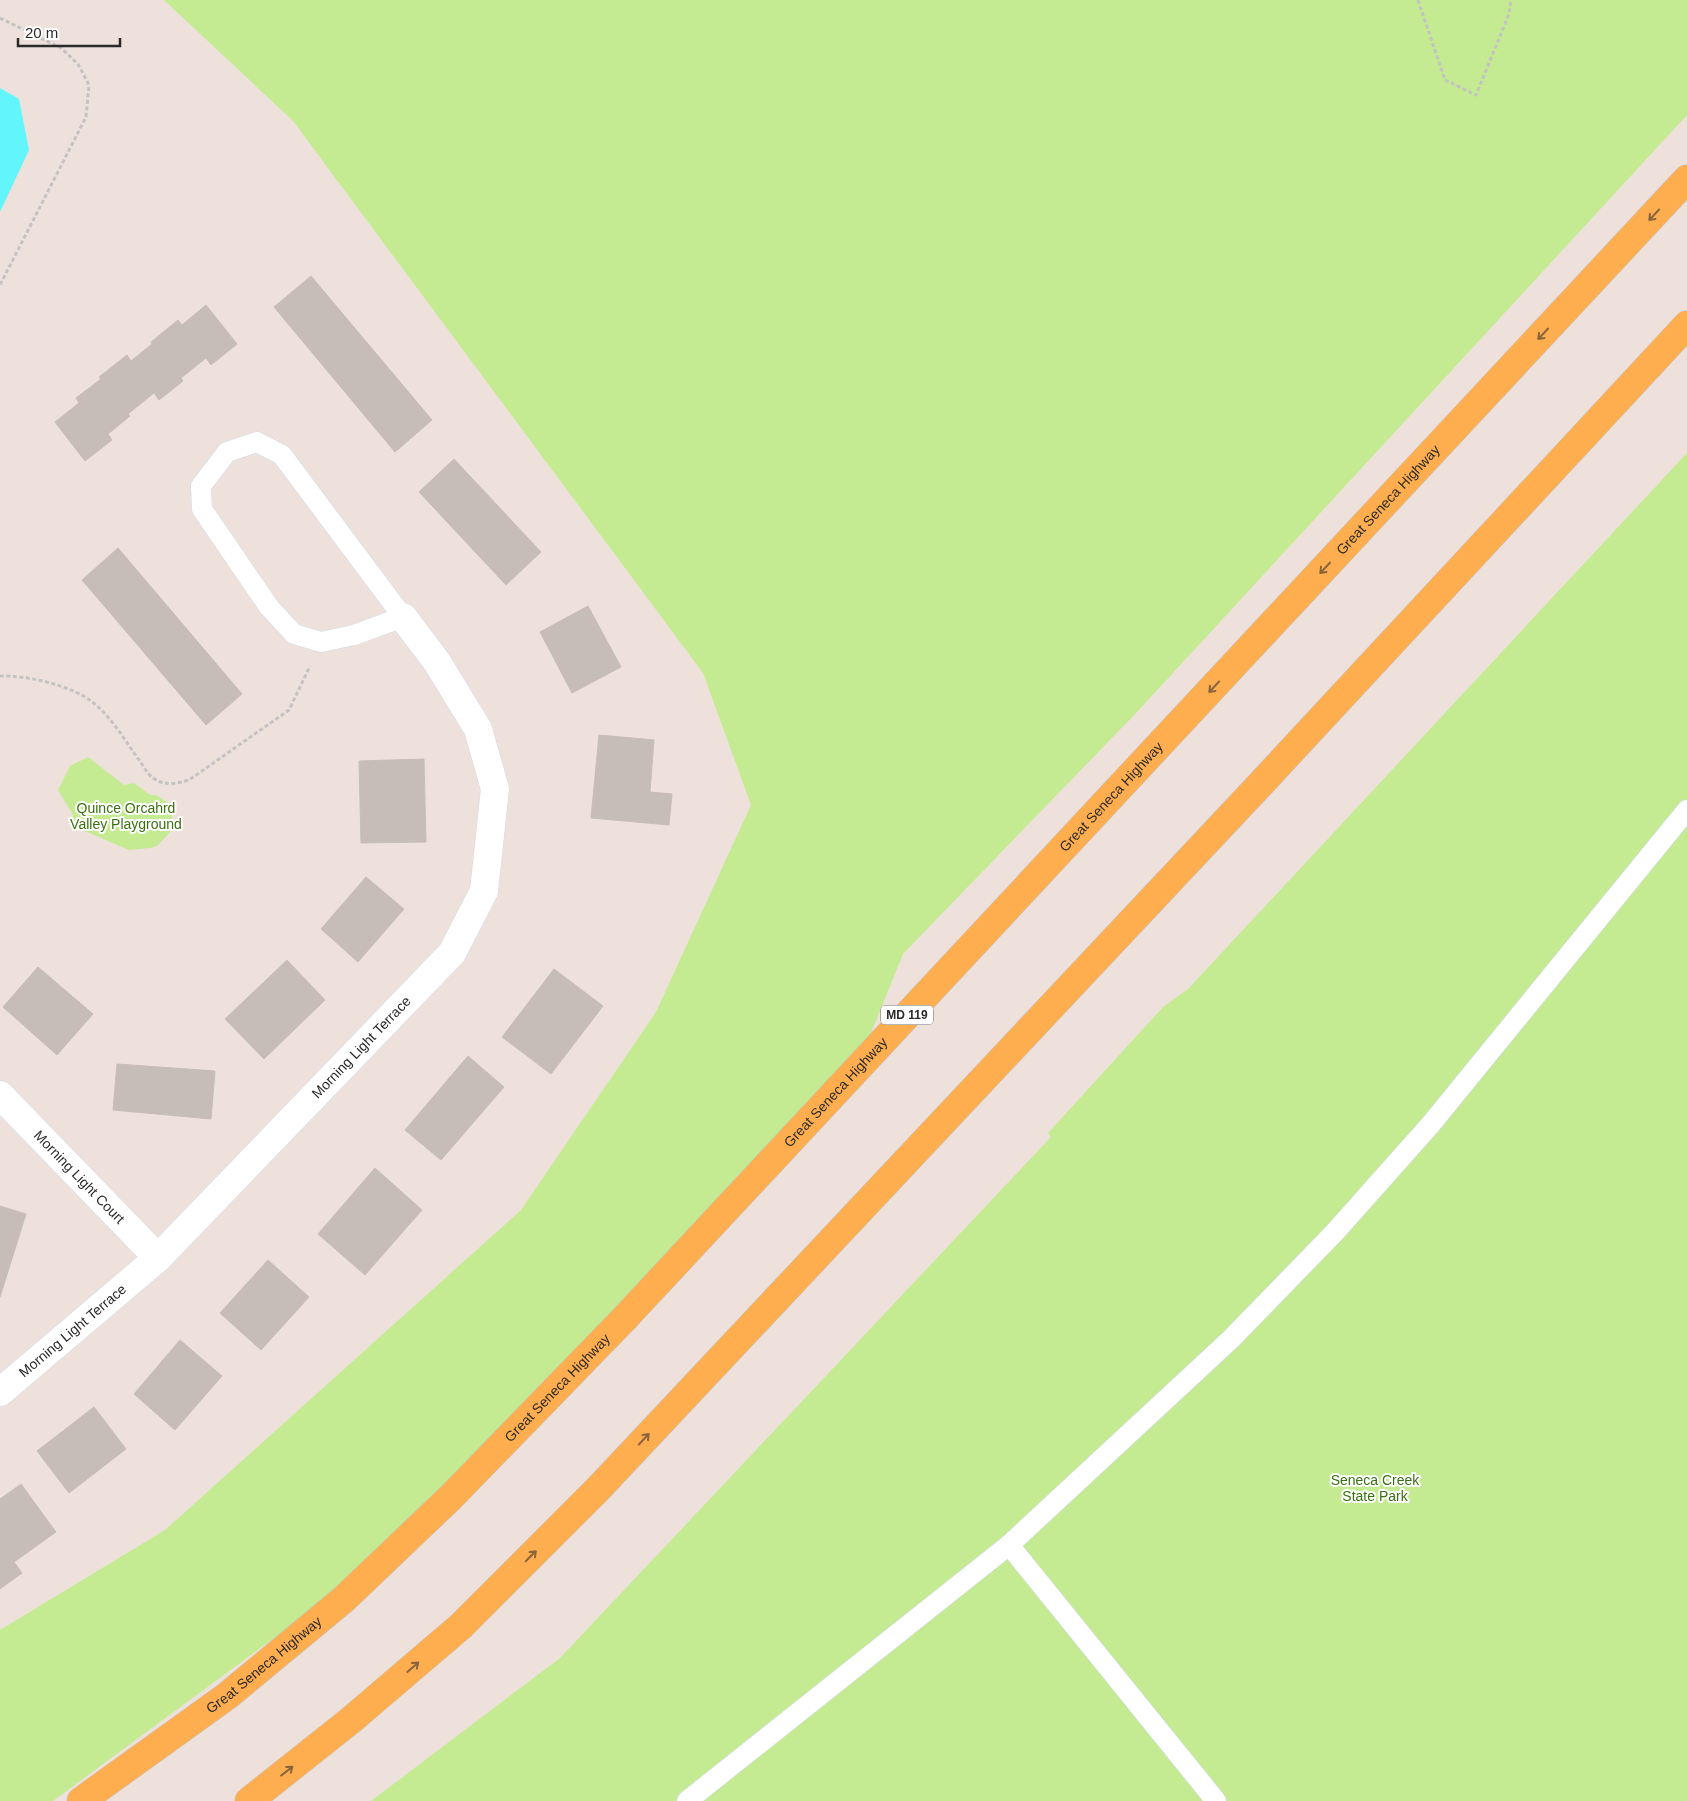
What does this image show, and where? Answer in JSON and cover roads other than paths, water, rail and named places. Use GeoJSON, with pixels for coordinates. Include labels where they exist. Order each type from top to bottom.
{"type":"FeatureCollection","features":[{"type":"Feature","properties":{"kind":"main road","name":"Great Seneca Highway"},"geometry":{"type":"LineString","coordinates":[[81,1801],[227,1696],[344,1599],[451,1497],[623,1320],[1687,180]]}},
{"type":"Feature","properties":{"kind":"main road"},"geometry":{"type":"LineString","coordinates":[[249,1801],[351,1720],[460,1626],[598,1488],[1255,790],[1687,325]]}},
{"type":"Feature","properties":{"kind":"street","name":"Morning Light Terrace"},"geometry":{"type":"LineString","coordinates":[[0,1392],[158,1258],[452,954],[484,891],[495,789],[478,729],[437,662],[403,617]]}},
{"type":"Feature","properties":{"kind":"street","name":"Morning Light Court"},"geometry":{"type":"LineString","coordinates":[[0,1095],[158,1258]]}},
{"type":"Feature","properties":{"kind":"lane"},"geometry":{"type":"LineString","coordinates":[[257,442],[282,455],[403,617],[354,635],[321,642],[294,634],[269,607],[202,509],[201,486],[227,452],[257,442]]}},
{"type":"Feature","properties":{"kind":"lane"},"geometry":{"type":"LineString","coordinates":[[687,1801],[1009,1545],[1232,1339],[1335,1232],[1431,1124],[1687,810]]}},
{"type":"Feature","properties":{"kind":"lane"},"geometry":{"type":"LineString","coordinates":[[1009,1545],[1216,1801]]}},
{"type":"Feature","properties":{"kind":"water"},"geometry":{"type":"Polygon","coordinates":[[[0,88],[19,99],[29,150],[0,212],[0,88]]]}},
{"type":"Feature","properties":{"kind":"park label","name":"Quince Orcahrd Valley Playground"},"geometry":{"type":"Point","coordinates":[126,816]}},
{"type":"Feature","properties":{"kind":"park label","name":"Seneca Creek State Park"},"geometry":{"type":"Point","coordinates":[1375,1488]}}]}
